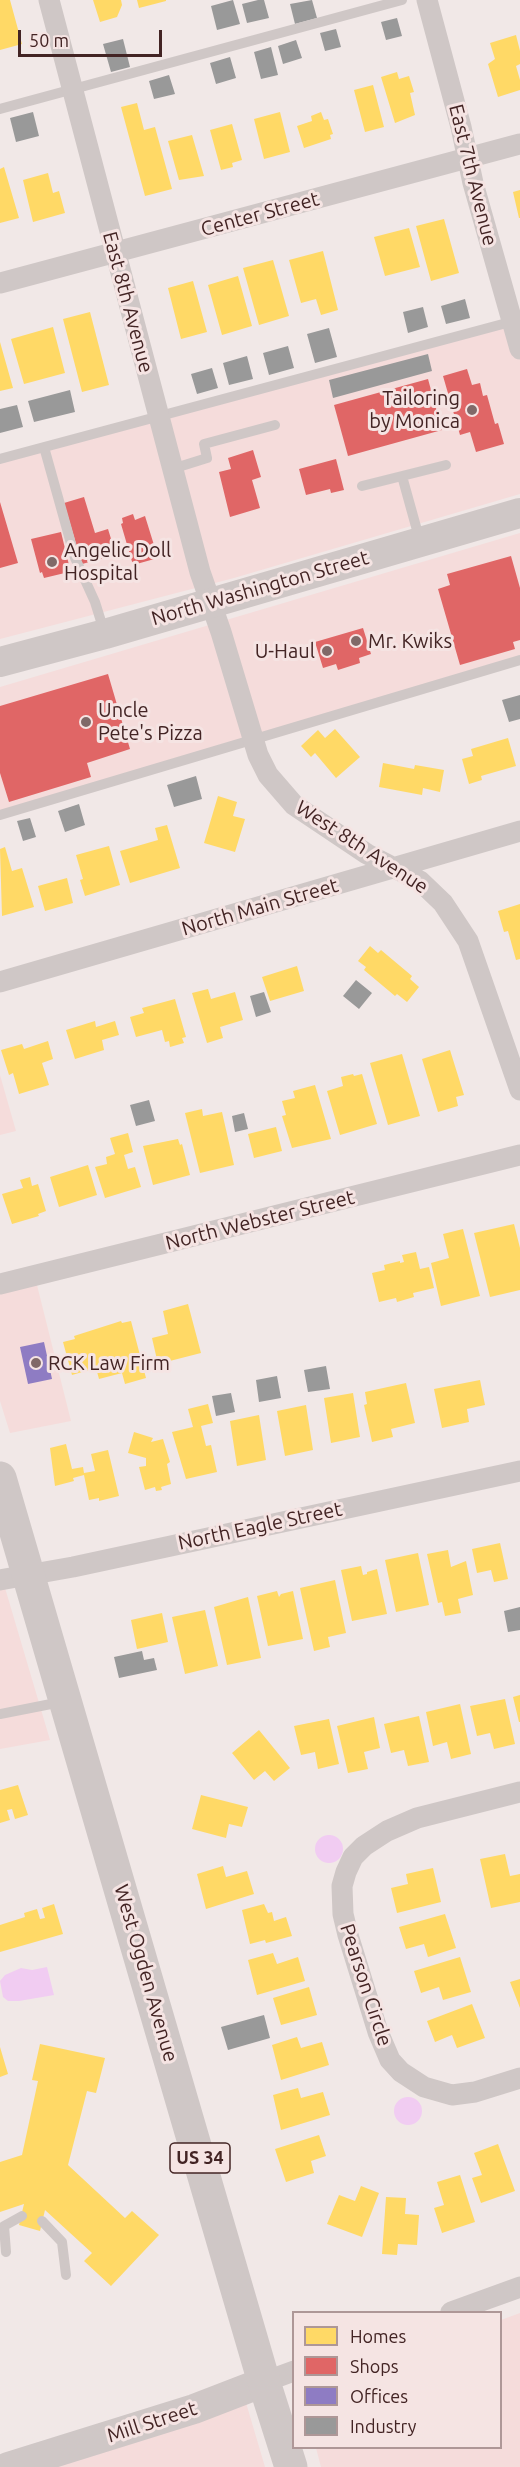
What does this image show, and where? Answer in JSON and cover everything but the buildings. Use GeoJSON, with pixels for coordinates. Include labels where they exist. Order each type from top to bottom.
{"type":"FeatureCollection","features":[{"type":"Feature","properties":{"kind":"main road","name":"North Washington Street"},"geometry":{"type":"LineString","coordinates":[[0,662],[105,634],[520,513]]}},
{"type":"Feature","properties":{"kind":"main road","name":"West Ogden Avenue"},"geometry":{"type":"LineString","coordinates":[[0,1479],[14,1578],[65,1701],[279,2376],[291,2467]]}},
{"type":"Feature","properties":{"kind":"main road","name":"Mill Street"},"geometry":{"type":"LineString","coordinates":[[17,2466],[194,2409],[279,2376]]}},
{"type":"Feature","properties":{"kind":"street","name":"East 8th Avenue"},"geometry":{"type":"LineString","coordinates":[[49,0],[158,417],[200,572],[211,603]]}},
{"type":"Feature","properties":{"kind":"street","name":"East 7th Avenue"},"geometry":{"type":"LineString","coordinates":[[427,0],[461,127],[467,159],[516,320],[520,349]]}},
{"type":"Feature","properties":{"kind":"street","name":"Center Street"},"geometry":{"type":"LineString","coordinates":[[0,283],[520,144]]}},
{"type":"Feature","properties":{"kind":"street","name":"West 8th Avenue"},"geometry":{"type":"LineString","coordinates":[[211,603],[253,739],[268,775],[294,805],[367,854],[420,881],[431,890],[463,932],[477,964],[520,1090]]}},
{"type":"Feature","properties":{"kind":"street","name":"North Main Street"},"geometry":{"type":"LineString","coordinates":[[0,982],[520,831]]}},
{"type":"Feature","properties":{"kind":"street","name":"North Webster Street"},"geometry":{"type":"LineString","coordinates":[[0,1284],[520,1155]]}},
{"type":"Feature","properties":{"kind":"street","name":"North Eagle Street"},"geometry":{"type":"LineString","coordinates":[[14,1578],[520,1470]]}},
{"type":"Feature","properties":{"kind":"street","name":"Pearson Circle"},"geometry":{"type":"LineString","coordinates":[[520,1792],[417,1818],[387,1831],[364,1846],[353,1857],[345,1872],[342,1886],[343,1914],[378,2032],[390,2060],[401,2072],[424,2087],[452,2095],[475,2092],[520,2078]]}},
{"type":"Feature","properties":{"kind":"street"},"geometry":{"type":"LineString","coordinates":[[456,2311],[520,2287]]}},
{"type":"Feature","properties":{"kind":"lane"},"geometry":{"type":"LineString","coordinates":[[0,109],[402,0]]}},
{"type":"Feature","properties":{"kind":"lane"},"geometry":{"type":"LineString","coordinates":[[0,459],[516,320]]}},
{"type":"Feature","properties":{"kind":"lane"},"geometry":{"type":"LineString","coordinates":[[172,469],[207,458],[204,444],[275,425]]}},
{"type":"Feature","properties":{"kind":"lane"},"geometry":{"type":"LineString","coordinates":[[44,447],[75,558],[97,608],[105,634]]}},
{"type":"Feature","properties":{"kind":"lane"},"geometry":{"type":"LineString","coordinates":[[362,486],[446,465]]}},
{"type":"Feature","properties":{"kind":"lane"},"geometry":{"type":"LineString","coordinates":[[402,476],[420,542]]}},
{"type":"Feature","properties":{"kind":"lane"},"geometry":{"type":"LineString","coordinates":[[0,815],[520,660]]}},
{"type":"Feature","properties":{"kind":"lane"},"geometry":{"type":"LineString","coordinates":[[0,1714],[65,1701]]}},
{"type":"Feature","properties":{"kind":"lane"},"geometry":{"type":"LineString","coordinates":[[6,2252],[4,2226],[22,2216]]}},
{"type":"Feature","properties":{"kind":"lane"},"geometry":{"type":"LineString","coordinates":[[42,2221],[62,2242],[66,2276]]}},
{"type":"Feature","properties":{"kind":"shaded area"},"geometry":{"type":"Polygon","coordinates":[[[520,317],[520,494],[234,578],[0,639],[0,458],[520,317]]]}},
{"type":"Feature","properties":{"kind":"shaded area"},"geometry":{"type":"Polygon","coordinates":[[[520,533],[520,661],[0,816],[0,687],[520,533]]]}},
{"type":"Feature","properties":{"kind":"shaded area"},"geometry":{"type":"Polygon","coordinates":[[[0,1075],[16,1131],[0,1135],[0,1075]]]}},
{"type":"Feature","properties":{"kind":"shaded area"},"geometry":{"type":"Polygon","coordinates":[[[34,1273],[71,1421],[10,1433],[0,1401],[0,1281],[34,1273]]]}},
{"type":"Feature","properties":{"kind":"shaded area"},"geometry":{"type":"Polygon","coordinates":[[[0,1571],[50,1740],[0,1749],[0,1571]]]}},
{"type":"Feature","properties":{"kind":"shaded area"},"geometry":{"type":"Polygon","coordinates":[[[329,1835],[339,1839],[343,1849],[339,1859],[329,1863],[319,1859],[315,1849],[319,1839],[329,1835]]]}},
{"type":"Feature","properties":{"kind":"shaded area"},"geometry":{"type":"Polygon","coordinates":[[[47,1967],[54,1995],[19,2001],[8,2001],[3,1997],[0,1981],[5,1975],[21,1968],[32,1970],[47,1967]]]}},
{"type":"Feature","properties":{"kind":"shaded area"},"geometry":{"type":"Polygon","coordinates":[[[408,2097],[418,2101],[422,2111],[418,2121],[408,2125],[398,2121],[394,2111],[398,2101],[408,2097]]]}},
{"type":"Feature","properties":{"kind":"shaded area"},"geometry":{"type":"Polygon","coordinates":[[[520,2313],[520,2467],[321,2467],[316,2449],[502,2449],[502,2320],[520,2313]]]}},
{"type":"Feature","properties":{"kind":"shaded area"},"geometry":{"type":"Polygon","coordinates":[[[244,2396],[265,2467],[24,2467],[244,2396]]]}},
{"type":"Feature","properties":{"kind":"place","name":"Tailoring by Monica"},"geometry":{"type":"Point","coordinates":[472,410]}},
{"type":"Feature","properties":{"kind":"place","name":"Angelic Doll Hospital"},"geometry":{"type":"Point","coordinates":[52,562]}},
{"type":"Feature","properties":{"kind":"place","name":"Mr. Kwiks"},"geometry":{"type":"Point","coordinates":[356,641]}},
{"type":"Feature","properties":{"kind":"place","name":"U-Haul"},"geometry":{"type":"Point","coordinates":[327,651]}},
{"type":"Feature","properties":{"kind":"place","name":"Uncle Pete's Pizza"},"geometry":{"type":"Point","coordinates":[86,722]}},
{"type":"Feature","properties":{"kind":"place","name":"RCK Law Firm"},"geometry":{"type":"Point","coordinates":[36,1363]}}]}
